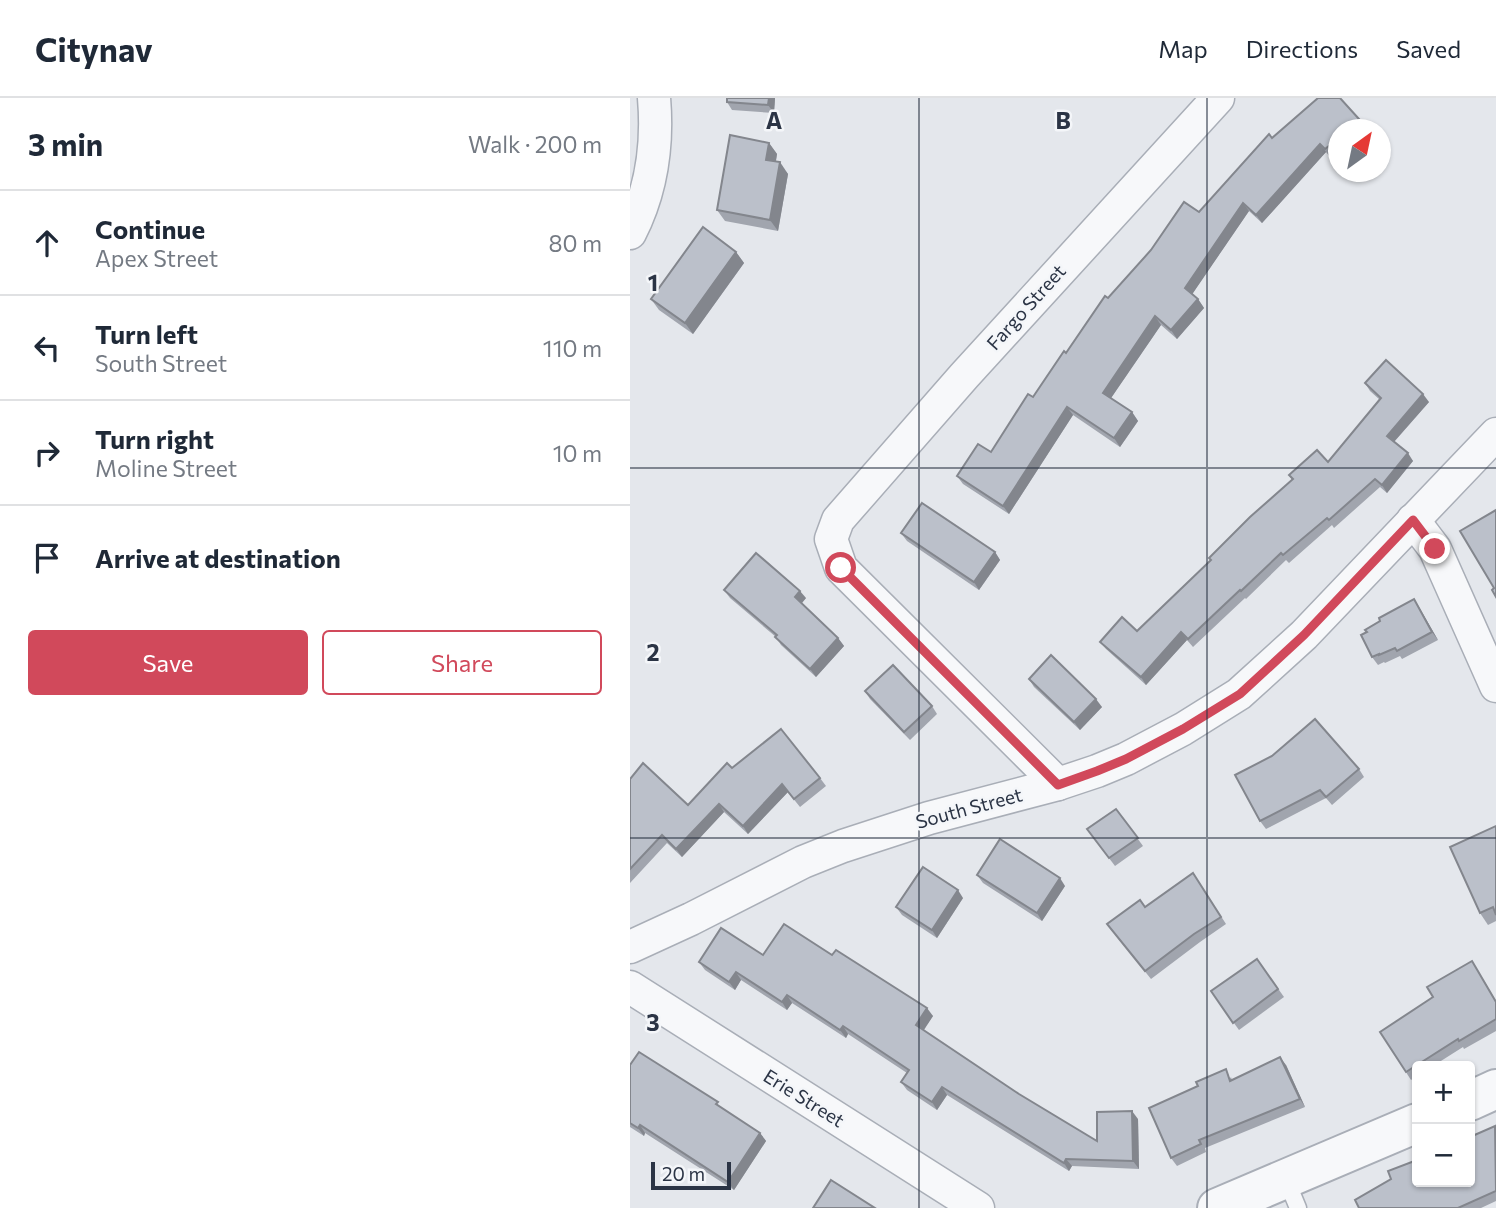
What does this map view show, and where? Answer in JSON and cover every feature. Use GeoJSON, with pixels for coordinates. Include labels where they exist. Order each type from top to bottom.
{"type":"FeatureCollection","features":[{"type":"Feature","properties":{"kind":"street"},"geometry":{"type":"LineString","coordinates":[[630,233],[649,186],[656,124],[654,98]]}},
{"type":"Feature","properties":{"kind":"street","name":"Fargo Street"},"geometry":{"type":"LineString","coordinates":[[1058,785],[841,568],[831,539],[838,520],[973,366],[1218,98]]}},
{"type":"Feature","properties":{"kind":"street","name":"South Street"},"geometry":{"type":"LineString","coordinates":[[630,947],[803,862],[843,846],[929,818],[1058,785],[1126,759],[1183,729],[1240,694],[1304,635],[1496,434]]}},
{"type":"Feature","properties":{"kind":"street"},"geometry":{"type":"LineString","coordinates":[[1413,520],[1435,549],[1496,686]]}},
{"type":"Feature","properties":{"kind":"street","name":"Erie Street"},"geometry":{"type":"LineString","coordinates":[[630,987],[978,1208]]}},
{"type":"Feature","properties":{"kind":"street"},"geometry":{"type":"LineString","coordinates":[[1475,1099],[1496,1090]]}},
{"type":"Feature","properties":{"kind":"street"},"geometry":{"type":"LineString","coordinates":[[1217,1208],[1273,1197],[1415,1124]]}},
{"type":"Feature","properties":{"kind":"building"},"geometry":{"type":"Polygon","coordinates":[[[727,98],[769,98],[768,105],[727,102],[727,98]]]}},
{"type":"Feature","properties":{"kind":"building"},"geometry":{"type":"Polygon","coordinates":[[[1318,98],[1340,98],[1359,119],[1328,119],[1328,147],[1325,149],[1320,144],[1256,215],[1243,203],[1185,288],[1198,299],[1171,330],[1155,316],[1103,393],[1132,412],[1114,438],[1067,407],[1003,506],[957,476],[978,444],[991,452],[1028,394],[1033,397],[1105,296],[1108,298],[1151,250],[1184,202],[1199,212],[1269,134],[1272,138],[1318,98]]]}},
{"type":"Feature","properties":{"kind":"building"},"geometry":{"type":"Polygon","coordinates":[[[730,135],[769,143],[766,160],[780,162],[770,220],[717,210],[730,135]]]}},
{"type":"Feature","properties":{"kind":"building"},"geometry":{"type":"Polygon","coordinates":[[[703,227],[736,252],[685,323],[651,299],[703,227]]]}},
{"type":"Feature","properties":{"kind":"building"},"geometry":{"type":"Polygon","coordinates":[[[1386,360],[1423,394],[1387,436],[1408,453],[1382,485],[1375,479],[1329,520],[1327,518],[1283,555],[1281,553],[1188,639],[1181,632],[1141,677],[1100,642],[1122,617],[1137,631],[1211,560],[1209,558],[1250,517],[1293,479],[1289,475],[1317,450],[1328,462],[1381,398],[1365,383],[1386,360]]]}},
{"type":"Feature","properties":{"kind":"building"},"geometry":{"type":"Polygon","coordinates":[[[922,503],[995,552],[974,582],[901,533],[922,503]]]}},
{"type":"Feature","properties":{"kind":"building"},"geometry":{"type":"Polygon","coordinates":[[[1496,510],[1496,597],[1492,590],[1494,588],[1460,531],[1496,510]]]}},
{"type":"Feature","properties":{"kind":"building"},"geometry":{"type":"Polygon","coordinates":[[[756,553],[800,591],[795,597],[838,638],[810,669],[775,637],[777,635],[724,590],[756,553]]]}},
{"type":"Feature","properties":{"kind":"building"},"geometry":{"type":"Polygon","coordinates":[[[1414,599],[1432,632],[1397,651],[1395,648],[1372,657],[1361,635],[1380,621],[1379,618],[1414,599]]]}},
{"type":"Feature","properties":{"kind":"building"},"geometry":{"type":"Polygon","coordinates":[[[1051,655],[1096,699],[1074,722],[1029,679],[1051,655]]]}},
{"type":"Feature","properties":{"kind":"building"},"geometry":{"type":"Polygon","coordinates":[[[893,665],[932,706],[904,732],[865,691],[893,665]]]}},
{"type":"Feature","properties":{"kind":"building"},"geometry":{"type":"Polygon","coordinates":[[[1315,719],[1359,769],[1326,797],[1320,790],[1260,821],[1235,775],[1272,756],[1315,719]]]}},
{"type":"Feature","properties":{"kind":"building"},"geometry":{"type":"Polygon","coordinates":[[[781,729],[820,778],[794,799],[782,784],[743,826],[719,804],[676,849],[662,835],[630,869],[630,779],[643,763],[688,805],[727,763],[732,768],[781,729]]]}},
{"type":"Feature","properties":{"kind":"building"},"geometry":{"type":"Polygon","coordinates":[[[1116,809],[1138,838],[1109,858],[1087,829],[1116,809]]]}},
{"type":"Feature","properties":{"kind":"building"},"geometry":{"type":"Polygon","coordinates":[[[1496,826],[1496,915],[1493,907],[1480,913],[1450,847],[1496,826]]]}},
{"type":"Feature","properties":{"kind":"building"},"geometry":{"type":"Polygon","coordinates":[[[1000,839],[1060,878],[1037,913],[977,875],[1000,839]]]}},
{"type":"Feature","properties":{"kind":"building"},"geometry":{"type":"Polygon","coordinates":[[[923,867],[958,890],[932,930],[896,907],[923,867]]]}},
{"type":"Feature","properties":{"kind":"building"},"geometry":{"type":"Polygon","coordinates":[[[1193,873],[1221,917],[1145,971],[1107,924],[1140,900],[1145,907],[1193,873]]]}},
{"type":"Feature","properties":{"kind":"building"},"geometry":{"type":"Polygon","coordinates":[[[784,924],[832,955],[836,950],[927,1008],[916,1025],[1019,1094],[1097,1141],[1097,1112],[1132,1111],[1133,1161],[1066,1159],[1064,1163],[942,1087],[932,1102],[901,1082],[909,1070],[843,1026],[840,1030],[787,995],[782,1002],[736,972],[729,982],[699,962],[721,928],[763,955],[784,924]]]}},
{"type":"Feature","properties":{"kind":"building"},"geometry":{"type":"Polygon","coordinates":[[[1257,959],[1278,989],[1233,1023],[1211,991],[1257,959]]]}},
{"type":"Feature","properties":{"kind":"building"},"geometry":{"type":"Polygon","coordinates":[[[1472,961],[1496,1002],[1496,1019],[1423,1061],[1412,1061],[1412,1068],[1406,1072],[1380,1032],[1433,997],[1427,987],[1472,961]]]}},
{"type":"Feature","properties":{"kind":"building"},"geometry":{"type":"Polygon","coordinates":[[[639,1052],[718,1102],[716,1104],[760,1133],[728,1182],[640,1125],[638,1128],[630,1123],[630,1065],[639,1052]]]}},
{"type":"Feature","properties":{"kind":"building"},"geometry":{"type":"Polygon","coordinates":[[[1280,1057],[1300,1099],[1199,1140],[1201,1144],[1171,1158],[1149,1108],[1198,1086],[1196,1082],[1226,1069],[1230,1081],[1280,1057]]]}},
{"type":"Feature","properties":{"kind":"building"},"geometry":{"type":"Polygon","coordinates":[[[1495,1126],[1496,1191],[1458,1208],[1359,1208],[1355,1200],[1391,1179],[1388,1171],[1412,1162],[1412,1187],[1475,1187],[1475,1135],[1495,1126]]]}},
{"type":"Feature","properties":{"kind":"building"},"geometry":{"type":"Polygon","coordinates":[[[831,1180],[875,1208],[813,1208],[831,1180]]]}},
{"type":"Feature","properties":{"kind":"route"},"geometry":{"type":"LineString","coordinates":[[841,568],[1058,785],[1126,759],[1183,729],[1240,694],[1304,635],[1413,520],[1435,549]]}}]}
